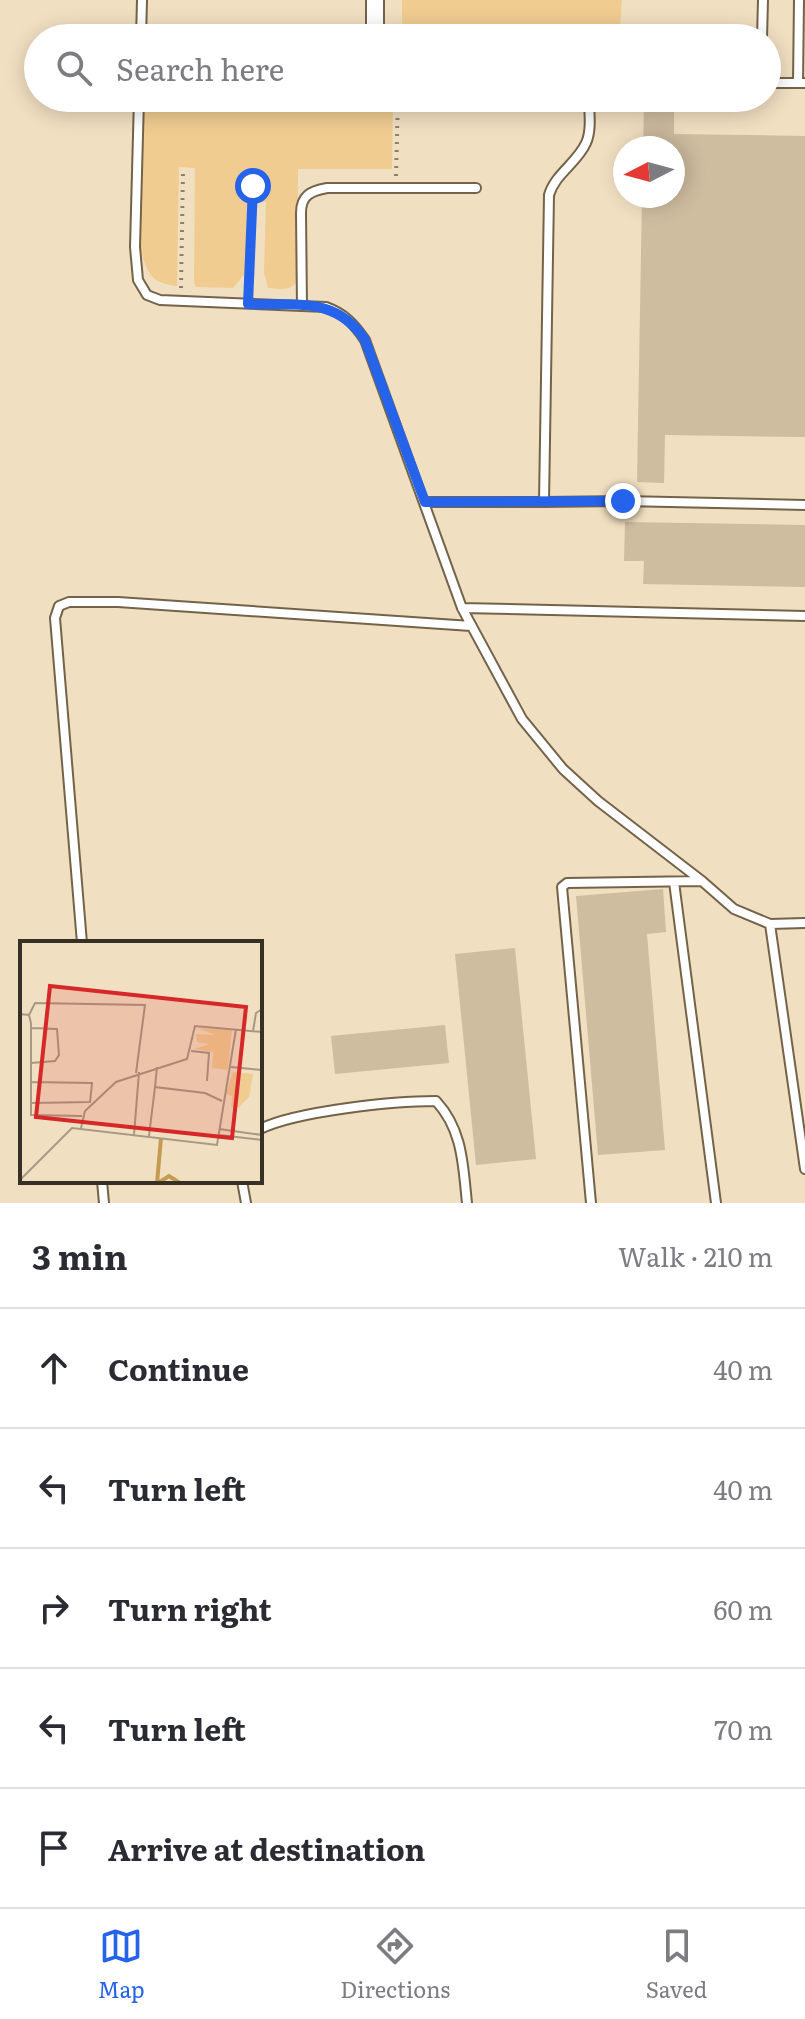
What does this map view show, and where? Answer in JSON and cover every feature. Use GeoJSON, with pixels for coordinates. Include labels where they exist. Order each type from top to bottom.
{"type":"FeatureCollection","features":[{"type":"Feature","properties":{"kind":"street"},"geometry":{"type":"LineString","coordinates":[[375,0],[375,24]]}},
{"type":"Feature","properties":{"kind":"lane"},"geometry":{"type":"LineString","coordinates":[[141,24],[142,0]]}},
{"type":"Feature","properties":{"kind":"lane"},"geometry":{"type":"LineString","coordinates":[[762,24],[763,0]]}},
{"type":"Feature","properties":{"kind":"lane"},"geometry":{"type":"LineString","coordinates":[[799,0],[801,83]]}},
{"type":"Feature","properties":{"kind":"lane"},"geometry":{"type":"LineString","coordinates":[[139,112],[135,247],[138,280],[147,295],[160,300],[326,307],[354,324],[365,340],[462,608],[522,719],[563,769],[598,801],[734,909],[770,924],[805,923]]}},
{"type":"Feature","properties":{"kind":"lane"},"geometry":{"type":"LineString","coordinates":[[544,502],[549,195],[552,185],[586,143],[589,112]]}},
{"type":"Feature","properties":{"kind":"lane"},"geometry":{"type":"LineString","coordinates":[[302,306],[301,202],[306,194],[327,188],[476,188]]}},
{"type":"Feature","properties":{"kind":"lane"},"geometry":{"type":"LineString","coordinates":[[425,502],[623,501],[805,505]]}},
{"type":"Feature","properties":{"kind":"lane"},"geometry":{"type":"LineString","coordinates":[[82,941],[55,618],[59,606],[69,602],[118,602],[471,626]]}},
{"type":"Feature","properties":{"kind":"lane"},"geometry":{"type":"LineString","coordinates":[[462,608],[805,616]]}},
{"type":"Feature","properties":{"kind":"lane"},"geometry":{"type":"LineString","coordinates":[[591,1203],[562,887],[567,883],[702,881]]}},
{"type":"Feature","properties":{"kind":"lane"},"geometry":{"type":"LineString","coordinates":[[674,882],[716,1203]]}},
{"type":"Feature","properties":{"kind":"lane"},"geometry":{"type":"LineString","coordinates":[[770,924],[805,1169]]}},
{"type":"Feature","properties":{"kind":"lane"},"geometry":{"type":"LineString","coordinates":[[262,1128],[284,1120],[338,1111],[411,1101],[436,1101],[455,1126],[461,1148],[467,1203]]}},
{"type":"Feature","properties":{"kind":"lane"},"geometry":{"type":"LineString","coordinates":[[102,1183],[104,1203]]}},
{"type":"Feature","properties":{"kind":"lane"},"geometry":{"type":"LineString","coordinates":[[242,1183],[246,1203]]}},
{"type":"Feature","properties":{"kind":"path"},"geometry":{"type":"LineString","coordinates":[[396,189],[398,112]]}},
{"type":"Feature","properties":{"kind":"path"},"geometry":{"type":"LineString","coordinates":[[181,301],[183,171]]}},
{"type":"Feature","properties":{"kind":"path"},"geometry":{"type":"LineString","coordinates":[[248,304],[253,186]]}},
{"type":"Feature","properties":{"kind":"shaded area"},"geometry":{"type":"Polygon","coordinates":[[[402,0],[622,0],[620,24],[402,24],[402,0]]]}},
{"type":"Feature","properties":{"kind":"shaded area"},"geometry":{"type":"Polygon","coordinates":[[[143,112],[393,112],[392,169],[298,169],[297,281],[291,287],[268,288],[264,273],[266,202],[249,201],[246,272],[233,288],[196,287],[195,168],[179,167],[177,286],[168,285],[152,276],[141,250],[143,112]]]}},
{"type":"Feature","properties":{"kind":"building"},"geometry":{"type":"Polygon","coordinates":[[[644,112],[674,112],[674,134],[805,136],[805,437],[665,435],[664,483],[637,482],[642,208],[685,208],[685,136],[643,136],[644,112]]]}},
{"type":"Feature","properties":{"kind":"building"},"geometry":{"type":"Polygon","coordinates":[[[625,522],[805,525],[805,587],[643,584],[644,561],[624,561],[625,522]]]}},
{"type":"Feature","properties":{"kind":"building"},"geometry":{"type":"Polygon","coordinates":[[[663,889],[666,932],[647,934],[665,1150],[598,1155],[576,896],[663,889]]]}},
{"type":"Feature","properties":{"kind":"building"},"geometry":{"type":"Polygon","coordinates":[[[515,948],[536,1159],[476,1165],[455,954],[515,948]]]}},
{"type":"Feature","properties":{"kind":"building"},"geometry":{"type":"Polygon","coordinates":[[[445,1025],[449,1063],[335,1074],[331,1036],[445,1025]]]}},
{"type":"Feature","properties":{"kind":"route"},"geometry":{"type":"LineString","coordinates":[[253,186],[248,304],[326,307],[354,324],[365,340],[425,502],[623,501]]}}]}
